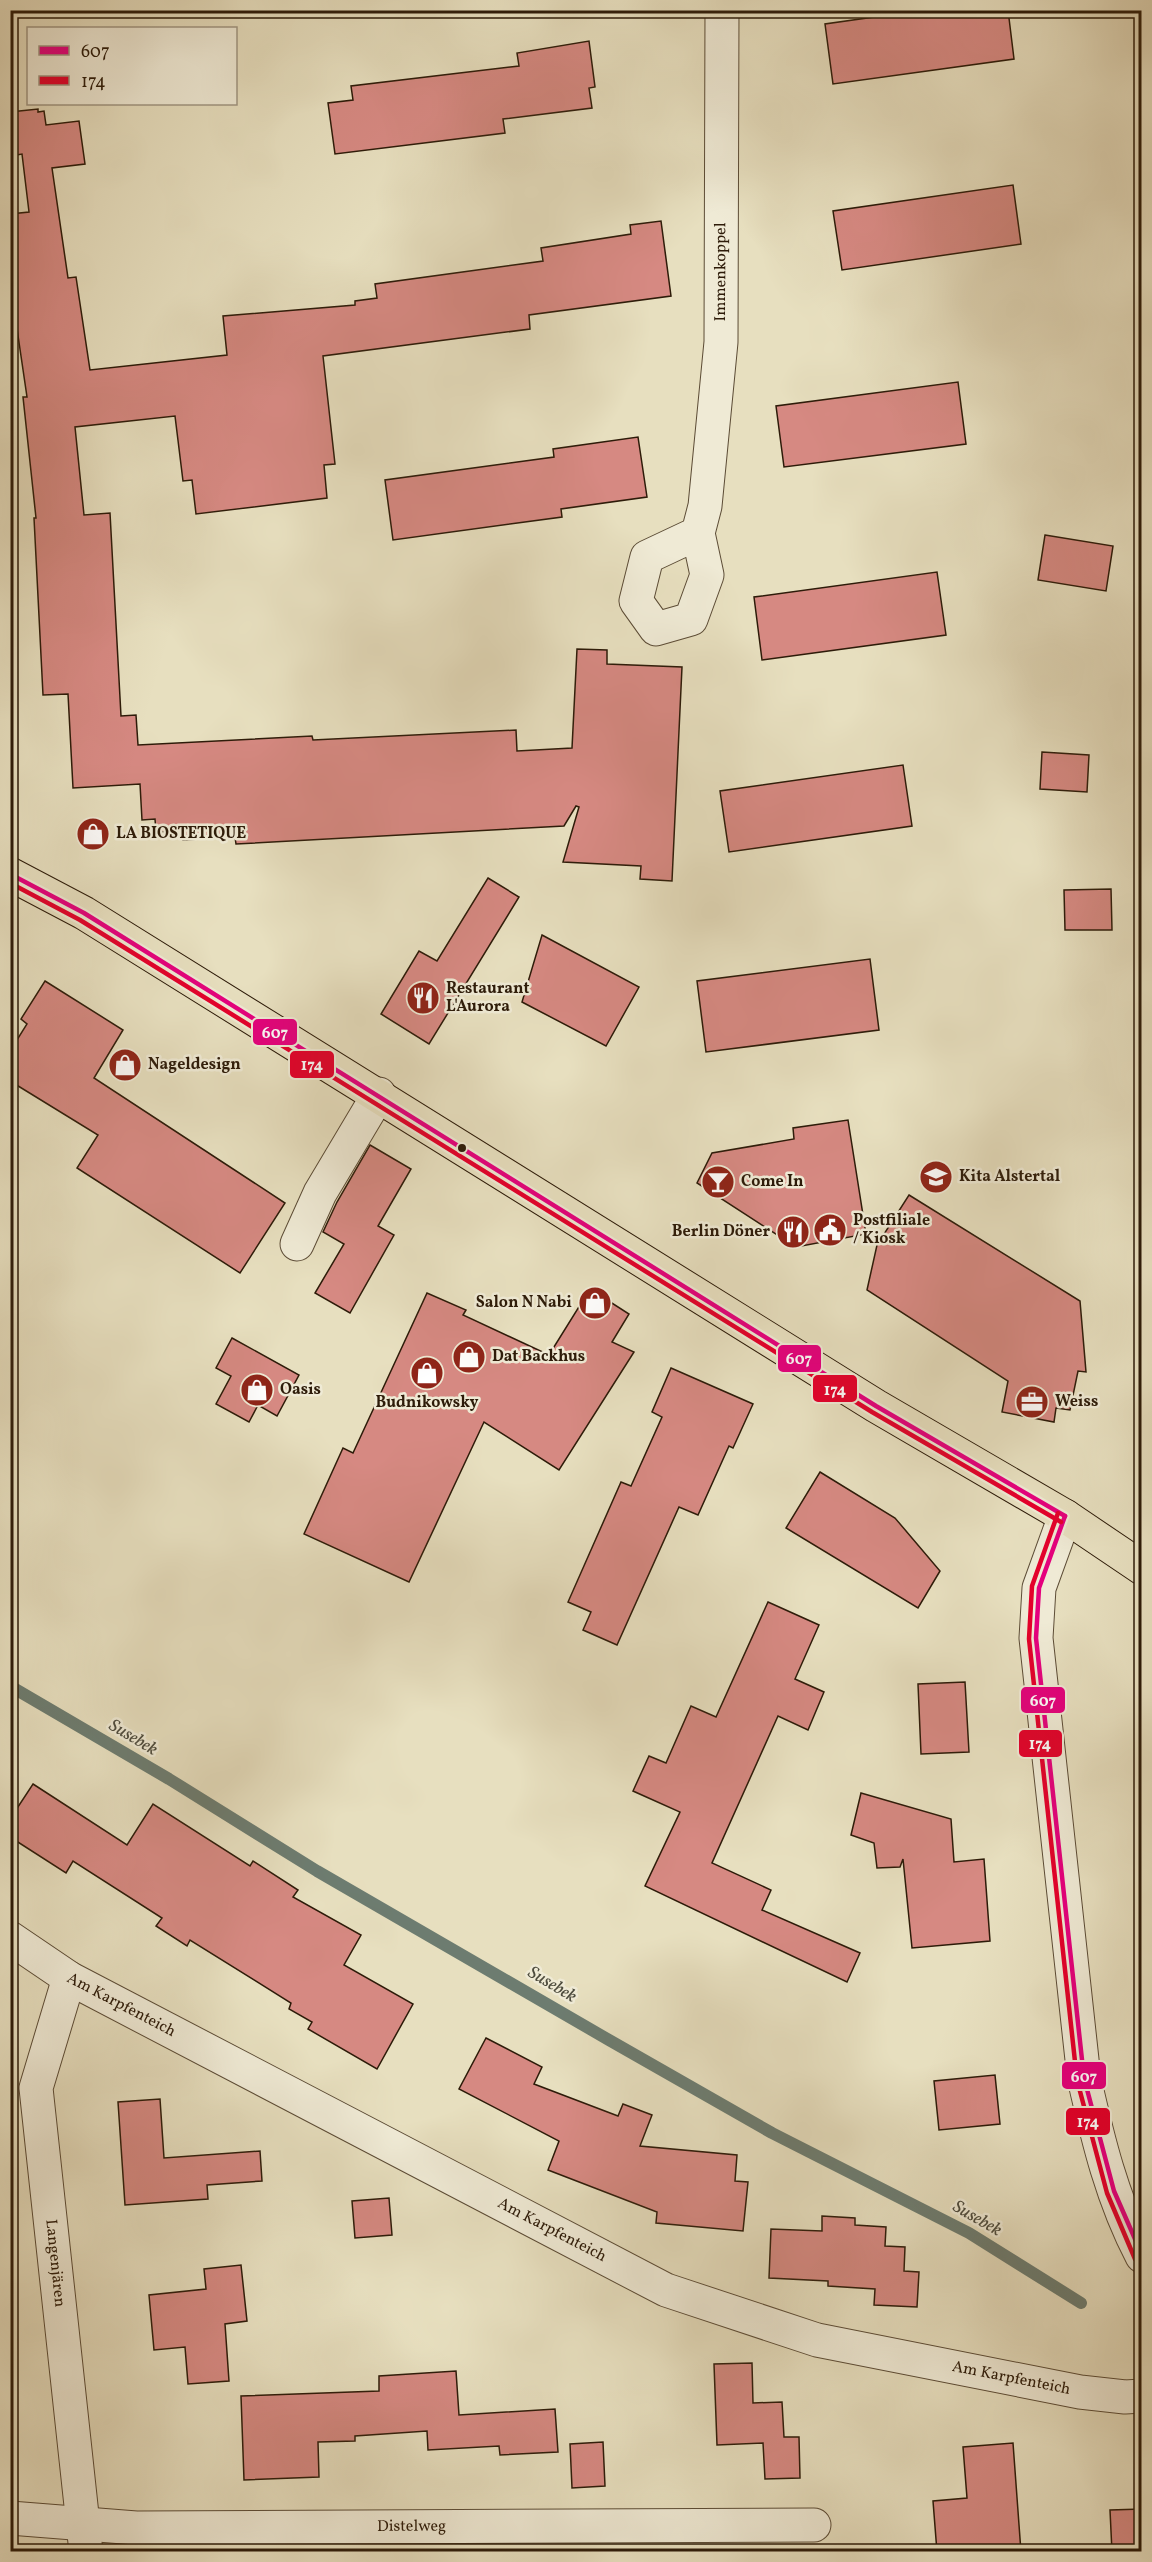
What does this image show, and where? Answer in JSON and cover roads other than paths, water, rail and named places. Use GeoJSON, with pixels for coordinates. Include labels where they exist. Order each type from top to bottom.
{"type":"FeatureCollection","features":[{"type":"Feature","properties":{"kind":"main road"},"geometry":{"type":"LineString","coordinates":[[10,874],[84,913],[379,1094],[876,1406],[1065,1516],[1142,1568]]}},
{"type":"Feature","properties":{"kind":"street","name":"Immenkoppel"},"geometry":{"type":"LineString","coordinates":[[698,533],[705,506],[722,342],[722,10]]}},
{"type":"Feature","properties":{"kind":"street"},"geometry":{"type":"LineString","coordinates":[[297,1244],[320,1193],[379,1094]]}},
{"type":"Feature","properties":{"kind":"street"},"geometry":{"type":"LineString","coordinates":[[1065,1516],[1039,1588],[1036,1638],[1084,2078],[1097,2138],[1113,2194],[1142,2256]]}},
{"type":"Feature","properties":{"kind":"street","name":"Am Karpfenteich"},"geometry":{"type":"LineString","coordinates":[[10,1938],[69,1978],[666,2290],[817,2340],[1080,2391],[1125,2397],[1142,2396]]}},
{"type":"Feature","properties":{"kind":"street","name":"Langenjären"},"geometry":{"type":"LineString","coordinates":[[69,1978],[36,2088],[84,2537]]}},
{"type":"Feature","properties":{"kind":"street","name":"Distelweg"},"geometry":{"type":"LineString","coordinates":[[10,2518],[84,2537],[136,2528],[813,2525]]}},
{"type":"Feature","properties":{"kind":"waterway","name":"Susebek"},"geometry":{"type":"LineString","coordinates":[[10,1686],[169,1779],[317,1871],[609,2040],[772,2133],[969,2233],[1081,2303]]}},
{"type":"Feature","properties":{"kind":"place","name":"LA BIOSTETIQUE"},"geometry":{"type":"Point","coordinates":[93,834]}},
{"type":"Feature","properties":{"kind":"place","name":"Restaurant L'Aurora"},"geometry":{"type":"Point","coordinates":[423,998]}},
{"type":"Feature","properties":{"kind":"place","name":"Nageldesign"},"geometry":{"type":"Point","coordinates":[125,1065]}},
{"type":"Feature","properties":{"kind":"place","name":"Kita Alstertal"},"geometry":{"type":"Point","coordinates":[936,1177]}},
{"type":"Feature","properties":{"kind":"place","name":"Come In"},"geometry":{"type":"Point","coordinates":[718,1182]}},
{"type":"Feature","properties":{"kind":"place","name":"Postfiliale / Kiosk"},"geometry":{"type":"Point","coordinates":[830,1230]}},
{"type":"Feature","properties":{"kind":"place","name":"Berlin Döner"},"geometry":{"type":"Point","coordinates":[793,1232]}},
{"type":"Feature","properties":{"kind":"place","name":"Salon N Nabi"},"geometry":{"type":"Point","coordinates":[595,1303]}},
{"type":"Feature","properties":{"kind":"place","name":"Dat Backhus"},"geometry":{"type":"Point","coordinates":[469,1357]}},
{"type":"Feature","properties":{"kind":"place","name":"Budnikowsky"},"geometry":{"type":"Point","coordinates":[427,1373]}},
{"type":"Feature","properties":{"kind":"place","name":"Oasis"},"geometry":{"type":"Point","coordinates":[257,1390]}},
{"type":"Feature","properties":{"kind":"place","name":"Weiss"},"geometry":{"type":"Point","coordinates":[1032,1402]}}]}
